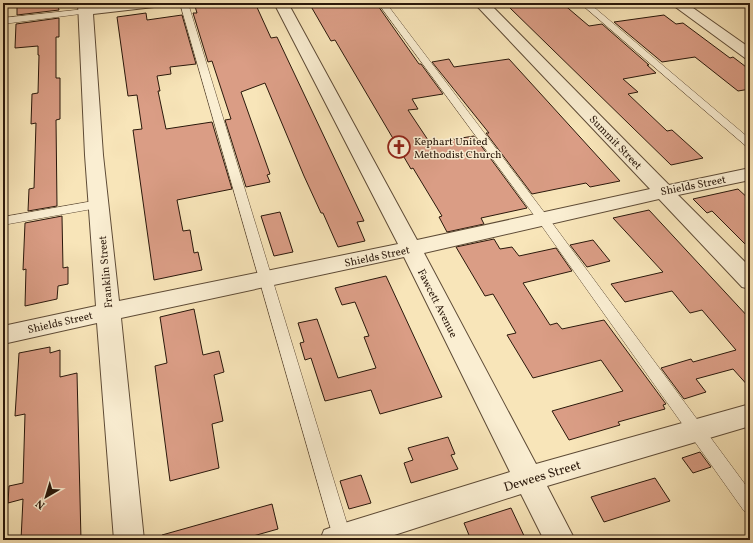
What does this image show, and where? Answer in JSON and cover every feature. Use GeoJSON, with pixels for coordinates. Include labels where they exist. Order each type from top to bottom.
{"type":"FeatureCollection","features":[{"type":"Feature","properties":{"kind":"street"},"geometry":{"type":"LineString","coordinates":[[85,7],[154,3]]}},
{"type":"Feature","properties":{"kind":"street","name":"Fawcett Avenue"},"geometry":{"type":"LineString","coordinates":[[281,3],[411,249],[560,540]]}},
{"type":"Feature","properties":{"kind":"street","name":"Summit Street"},"geometry":{"type":"LineString","coordinates":[[481,3],[750,281]]}},
{"type":"Feature","properties":{"kind":"street"},"geometry":{"type":"LineString","coordinates":[[677,3],[750,55]]}},
{"type":"Feature","properties":{"kind":"street","name":"Franklin Street"},"geometry":{"type":"LineString","coordinates":[[85,7],[94,155],[129,540]]}},
{"type":"Feature","properties":{"kind":"street","name":"Shields Street"},"geometry":{"type":"LineString","coordinates":[[3,335],[109,311],[411,249],[664,191],[750,174]]}},
{"type":"Feature","properties":{"kind":"street","name":"Dewees Street"},"geometry":{"type":"LineString","coordinates":[[340,539],[528,479],[750,415]]}},
{"type":"Feature","properties":{"kind":"lane"},"geometry":{"type":"LineString","coordinates":[[184,3],[266,279],[340,539]]}},
{"type":"Feature","properties":{"kind":"lane"},"geometry":{"type":"LineString","coordinates":[[382,3],[543,219],[750,505]]}},
{"type":"Feature","properties":{"kind":"lane"},"geometry":{"type":"LineString","coordinates":[[584,3],[750,144]]}},
{"type":"Feature","properties":{"kind":"lane"},"geometry":{"type":"LineString","coordinates":[[3,21],[85,7]]}},
{"type":"Feature","properties":{"kind":"lane"},"geometry":{"type":"LineString","coordinates":[[3,221],[99,204]]}},
{"type":"Feature","properties":{"kind":"building"},"geometry":{"type":"Polygon","coordinates":[[[36,3],[36,5],[57,3],[59,10],[17,15],[17,6],[36,3]]]}},
{"type":"Feature","properties":{"kind":"building"},"geometry":{"type":"Polygon","coordinates":[[[194,3],[255,3],[271,38],[277,37],[364,221],[357,222],[365,241],[338,247],[304,176],[265,83],[241,92],[270,174],[267,175],[270,182],[246,187],[225,120],[231,119],[212,61],[208,62],[193,13],[197,13],[194,3]]]}},
{"type":"Feature","properties":{"kind":"building"},"geometry":{"type":"Polygon","coordinates":[[[309,3],[376,3],[419,64],[421,64],[443,94],[412,99],[418,109],[408,110],[430,143],[474,136],[527,208],[481,218],[484,224],[447,232],[439,217],[442,216],[413,168],[411,169],[335,40],[331,41],[309,3]]]}},
{"type":"Feature","properties":{"kind":"building"},"geometry":{"type":"Polygon","coordinates":[[[535,3],[562,3],[589,26],[602,24],[649,65],[647,65],[656,73],[623,79],[638,92],[628,94],[667,131],[672,130],[703,158],[671,165],[509,7],[535,3]]]}},
{"type":"Feature","properties":{"kind":"building"},"geometry":{"type":"Polygon","coordinates":[[[146,13],[147,20],[182,15],[196,64],[170,67],[171,74],[157,76],[160,91],[158,91],[166,129],[212,122],[232,189],[177,200],[183,231],[190,230],[194,253],[198,252],[202,270],[154,280],[133,130],[142,129],[137,95],[128,96],[117,17],[146,13]]]}},
{"type":"Feature","properties":{"kind":"building"},"geometry":{"type":"Polygon","coordinates":[[[664,15],[676,24],[683,23],[730,58],[733,57],[750,70],[750,89],[738,91],[695,57],[662,62],[614,22],[664,15]]]}},
{"type":"Feature","properties":{"kind":"building"},"geometry":{"type":"Polygon","coordinates":[[[59,18],[59,37],[56,37],[56,78],[60,78],[60,119],[56,120],[57,206],[28,211],[29,189],[34,188],[36,123],[31,124],[32,94],[38,93],[39,55],[38,46],[15,48],[16,24],[59,18]]]}},
{"type":"Feature","properties":{"kind":"building"},"geometry":{"type":"Polygon","coordinates":[[[449,59],[454,67],[509,59],[620,181],[590,187],[586,183],[532,194],[486,133],[489,133],[432,62],[449,59]]]}},
{"type":"Feature","properties":{"kind":"building"},"geometry":{"type":"Polygon","coordinates":[[[738,189],[750,200],[750,249],[712,211],[707,213],[693,199],[738,189]]]}},
{"type":"Feature","properties":{"kind":"building"},"geometry":{"type":"Polygon","coordinates":[[[649,210],[750,319],[750,388],[733,369],[696,379],[706,392],[684,399],[661,368],[691,359],[693,362],[736,350],[702,310],[690,313],[672,291],[625,302],[611,284],[663,272],[613,218],[649,210]]]}},
{"type":"Feature","properties":{"kind":"building"},"geometry":{"type":"Polygon","coordinates":[[[280,212],[293,252],[274,256],[261,216],[280,212]]]}},
{"type":"Feature","properties":{"kind":"building"},"geometry":{"type":"Polygon","coordinates":[[[62,216],[63,268],[68,267],[68,284],[58,286],[57,299],[25,306],[26,269],[23,270],[25,223],[62,216]]]}},
{"type":"Feature","properties":{"kind":"building"},"geometry":{"type":"Polygon","coordinates":[[[494,239],[500,249],[512,247],[519,256],[556,248],[572,271],[523,283],[550,325],[557,323],[562,329],[604,320],[666,404],[663,405],[665,409],[618,422],[620,425],[569,440],[552,411],[623,391],[601,360],[533,378],[507,335],[516,333],[493,294],[485,296],[456,247],[494,239]]]}},
{"type":"Feature","properties":{"kind":"building"},"geometry":{"type":"Polygon","coordinates":[[[593,240],[610,261],[587,267],[570,245],[593,240]]]}},
{"type":"Feature","properties":{"kind":"building"},"geometry":{"type":"Polygon","coordinates":[[[386,276],[442,397],[380,414],[371,390],[325,401],[311,358],[305,360],[300,343],[304,342],[298,323],[317,319],[338,378],[376,368],[364,337],[369,336],[355,302],[342,305],[335,288],[386,276]]]}},
{"type":"Feature","properties":{"kind":"building"},"geometry":{"type":"Polygon","coordinates":[[[194,309],[203,355],[219,351],[224,372],[214,375],[223,421],[212,424],[219,468],[170,481],[155,366],[167,363],[160,317],[194,309]]]}},
{"type":"Feature","properties":{"kind":"building"},"geometry":{"type":"Polygon","coordinates":[[[50,347],[50,353],[60,350],[60,377],[77,373],[81,540],[21,540],[23,499],[8,503],[9,486],[23,483],[25,414],[15,416],[19,353],[50,347]]]}},
{"type":"Feature","properties":{"kind":"building"},"geometry":{"type":"Polygon","coordinates":[[[448,437],[455,454],[451,455],[458,469],[411,483],[404,463],[413,460],[408,448],[448,437]]]}},
{"type":"Feature","properties":{"kind":"building"},"geometry":{"type":"Polygon","coordinates":[[[700,452],[711,467],[693,473],[682,458],[700,452]]]}},
{"type":"Feature","properties":{"kind":"building"},"geometry":{"type":"Polygon","coordinates":[[[361,475],[371,503],[349,509],[340,481],[361,475]]]}},
{"type":"Feature","properties":{"kind":"building"},"geometry":{"type":"Polygon","coordinates":[[[655,478],[670,501],[604,522],[591,497],[655,478]]]}},
{"type":"Feature","properties":{"kind":"building"},"geometry":{"type":"Polygon","coordinates":[[[272,504],[278,529],[239,540],[163,540],[162,535],[272,504]]]}},
{"type":"Feature","properties":{"kind":"building"},"geometry":{"type":"Polygon","coordinates":[[[511,508],[526,540],[471,540],[464,523],[511,508]]]}},
{"type":"Feature","properties":{"kind":"place","name":"Kephart United Methodist Church"},"geometry":{"type":"Point","coordinates":[399,147]}}]}
